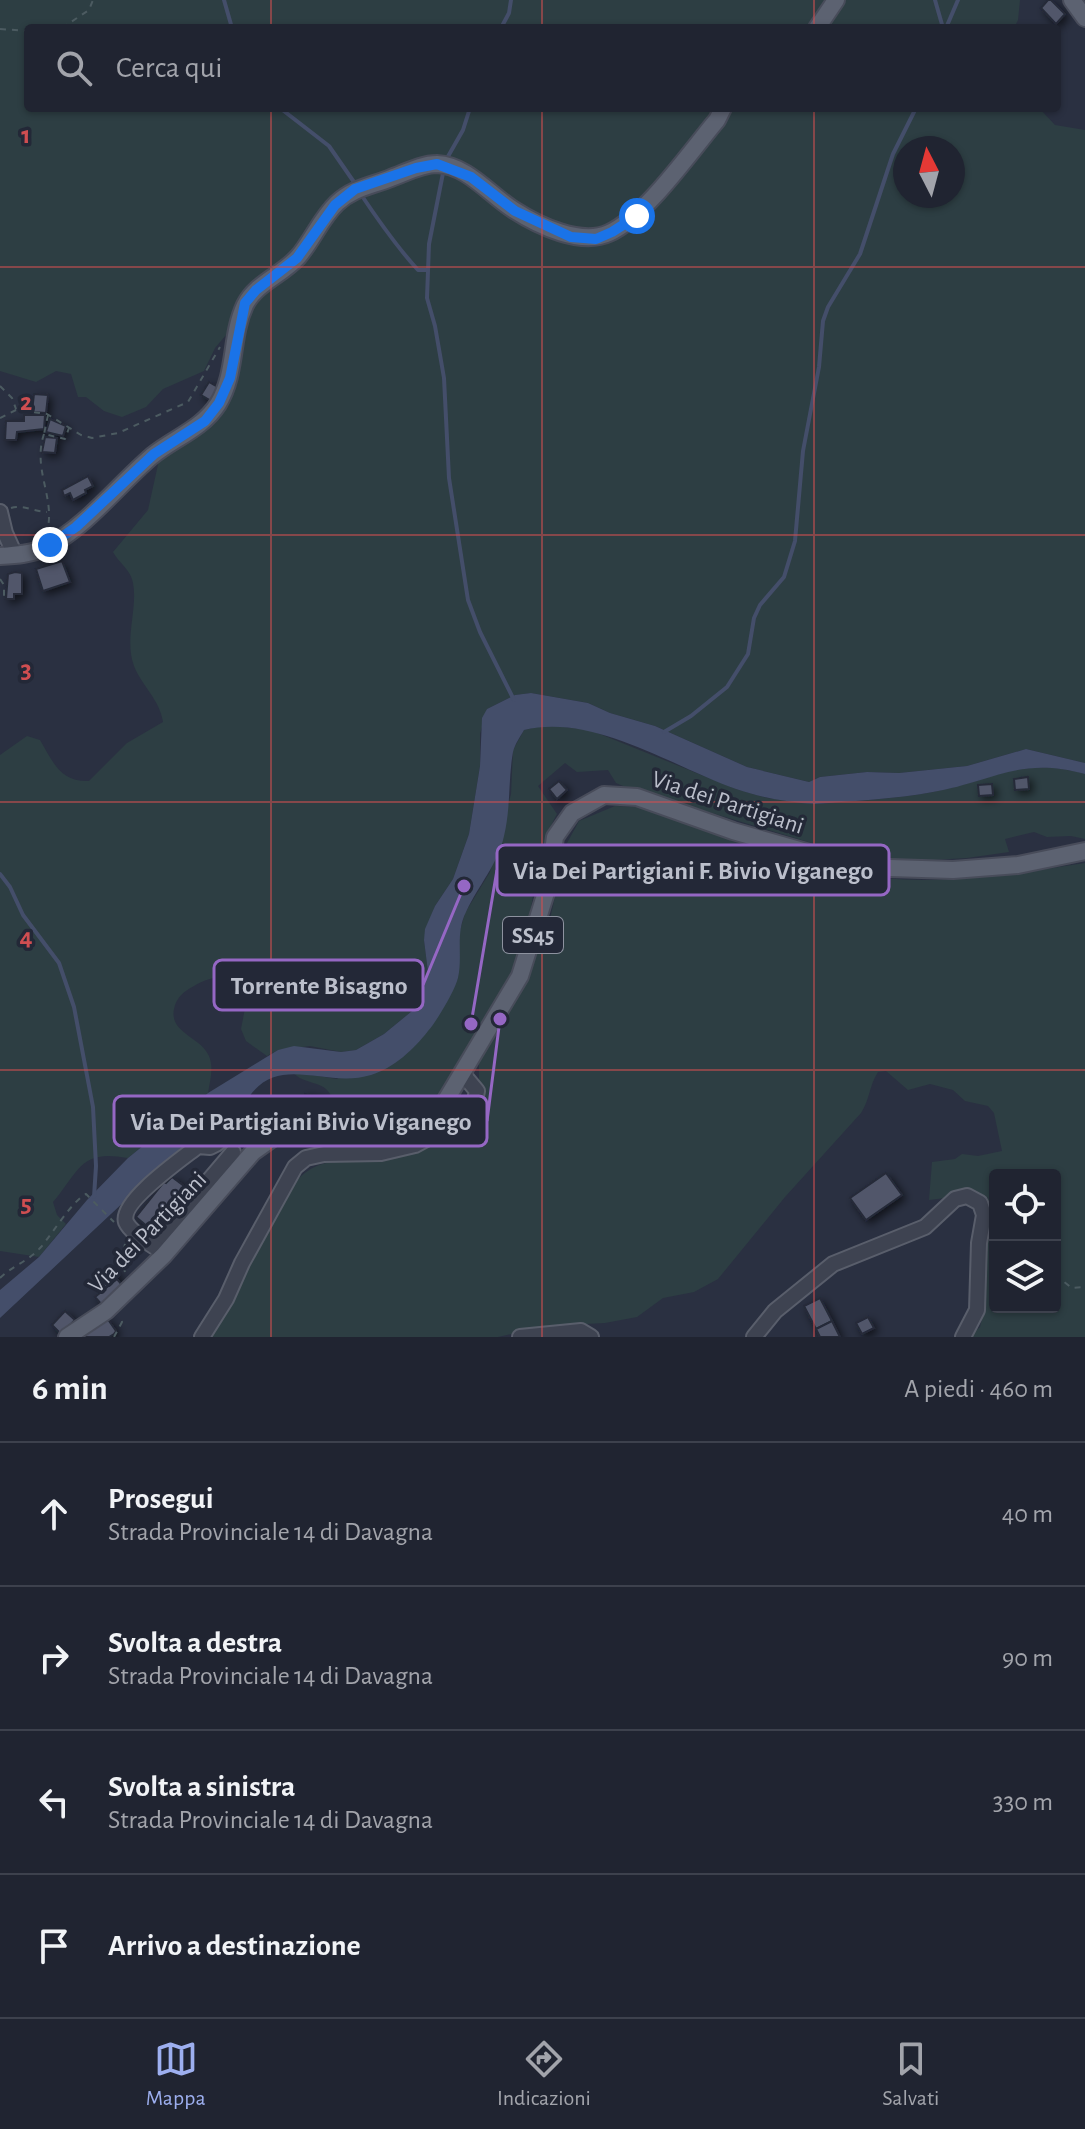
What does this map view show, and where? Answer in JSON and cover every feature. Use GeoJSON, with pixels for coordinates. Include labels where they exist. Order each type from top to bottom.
{"type":"FeatureCollection","features":[{"type":"Feature","properties":{"kind":"main road"},"geometry":{"type":"LineString","coordinates":[[820,24],[836,0]]}},
{"type":"Feature","properties":{"kind":"main road"},"geometry":{"type":"LineString","coordinates":[[1072,0],[1085,18]]}},
{"type":"Feature","properties":{"kind":"main road"},"geometry":{"type":"LineString","coordinates":[[8,556],[36,552],[76,527],[154,454],[205,421],[219,403],[230,378],[245,303],[256,290],[297,258],[335,205],[360,187],[437,164],[471,177],[515,211],[557,231],[571,237],[596,239],[637,216],[721,112]]}},
{"type":"Feature","properties":{"kind":"main road","name":"Via dei Partigiani"},"geometry":{"type":"LineString","coordinates":[[67,1337],[106,1311],[253,1152],[274,1137],[305,1130],[382,1134],[410,1130],[440,1110],[520,976],[548,886],[555,837],[572,813],[604,795],[637,797],[733,831],[859,867],[953,870],[1018,865],[1085,851]]}},
{"type":"Feature","properties":{"kind":"street"},"geometry":{"type":"LineString","coordinates":[[1,516],[8,556]]}},
{"type":"Feature","properties":{"kind":"street"},"geometry":{"type":"LineString","coordinates":[[202,1337],[226,1299],[242,1263],[295,1167],[306,1158],[324,1154],[381,1153],[415,1145],[472,1114],[477,1091],[462,1073]]}},
{"type":"Feature","properties":{"kind":"street"},"geometry":{"type":"LineString","coordinates":[[216,1135],[250,1107],[254,1108],[250,1118],[216,1144],[198,1146],[129,1205],[127,1223],[160,1250],[233,1152]]}},
{"type":"Feature","properties":{"kind":"street"},"geometry":{"type":"LineString","coordinates":[[754,1337],[775,1311],[833,1264],[925,1227],[955,1199],[967,1196],[980,1203],[984,1215],[979,1243],[977,1310],[963,1337]]}},
{"type":"Feature","properties":{"kind":"street"},"geometry":{"type":"LineString","coordinates":[[520,1337],[581,1331],[591,1337]]}},
{"type":"Feature","properties":{"kind":"path"},"geometry":{"type":"LineString","coordinates":[[68,24],[89,10],[93,0]]}},
{"type":"Feature","properties":{"kind":"path"},"geometry":{"type":"LineString","coordinates":[[0,29],[24,31]]}},
{"type":"Feature","properties":{"kind":"path"},"geometry":{"type":"LineString","coordinates":[[0,418],[16,410],[48,415],[81,435],[100,437],[118,433],[182,406],[197,389],[217,349],[225,342]]}},
{"type":"Feature","properties":{"kind":"path"},"geometry":{"type":"LineString","coordinates":[[0,386],[12,398],[16,410]]}},
{"type":"Feature","properties":{"kind":"path"},"geometry":{"type":"LineString","coordinates":[[44,538],[49,526],[39,454],[48,415]]}},
{"type":"Feature","properties":{"kind":"path"},"geometry":{"type":"LineString","coordinates":[[44,434],[65,439],[69,426]]}},
{"type":"Feature","properties":{"kind":"path"},"geometry":{"type":"LineString","coordinates":[[1,516],[8,518],[8,512],[13,507],[48,512]]}},
{"type":"Feature","properties":{"kind":"path"},"geometry":{"type":"LineString","coordinates":[[0,579],[4,585],[4,598]]}},
{"type":"Feature","properties":{"kind":"path"},"geometry":{"type":"LineString","coordinates":[[0,1278],[38,1251],[69,1213],[75,1200],[86,1194],[119,1227]]}},
{"type":"Feature","properties":{"kind":"path"},"geometry":{"type":"LineString","coordinates":[[125,1236],[121,1261],[123,1270],[128,1273]]}},
{"type":"Feature","properties":{"kind":"path"},"geometry":{"type":"LineString","coordinates":[[1061,1280],[1072,1288],[1085,1287]]}},
{"type":"Feature","properties":{"kind":"path"},"geometry":{"type":"LineString","coordinates":[[106,1311],[112,1316],[122,1315],[114,1337]]}},
{"type":"Feature","properties":{"kind":"shaded area"},"geometry":{"type":"Polygon","coordinates":[[[0,0],[831,0],[815,24],[24,24],[24,112],[714,112],[692,144],[642,200],[619,220],[601,227],[580,227],[558,222],[536,212],[458,162],[355,183],[215,348],[204,371],[163,389],[146,407],[122,417],[104,411],[86,397],[78,397],[71,374],[56,371],[36,382],[0,371],[0,0]]]}},
{"type":"Feature","properties":{"kind":"shaded area"},"geometry":{"type":"Polygon","coordinates":[[[844,0],[1020,0],[1016,24],[828,24],[844,0]]]}},
{"type":"Feature","properties":{"kind":"shaded area"},"geometry":{"type":"Polygon","coordinates":[[[729,112],[1043,112],[1055,125],[1085,130],[1085,763],[1026,749],[967,766],[899,773],[867,772],[820,777],[809,782],[747,767],[655,726],[588,703],[531,693],[515,695],[487,709],[480,734],[480,766],[469,834],[453,879],[435,906],[424,940],[428,972],[412,1011],[384,1034],[356,1050],[341,1052],[310,1046],[278,1050],[267,1056],[246,1041],[241,1029],[246,1003],[243,990],[235,979],[214,978],[190,988],[177,1001],[174,1017],[176,1024],[209,1056],[208,1093],[128,1158],[100,1157],[83,1165],[53,1202],[57,1215],[66,1224],[39,1257],[0,1251],[0,755],[27,736],[40,740],[64,774],[89,781],[127,743],[163,722],[131,656],[133,583],[113,552],[148,510],[159,460],[208,425],[252,307],[340,210],[358,195],[418,174],[437,171],[467,183],[511,217],[569,244],[597,246],[615,239],[642,221],[723,125],[729,112]]]}},
{"type":"Feature","properties":{"kind":"shaded area"},"geometry":{"type":"Polygon","coordinates":[[[546,725],[590,730],[736,789],[767,798],[815,804],[933,792],[1024,769],[1062,769],[1085,774],[1085,839],[1047,837],[1034,832],[1005,839],[1009,852],[899,862],[831,849],[623,786],[616,783],[608,770],[577,772],[565,763],[538,786],[557,814],[540,859],[525,938],[495,1004],[462,1060],[432,1104],[410,1120],[379,1125],[336,1122],[328,1091],[293,1072],[337,1079],[458,979],[459,934],[465,913],[490,872],[511,794],[513,750],[524,730],[546,725]]]}},
{"type":"Feature","properties":{"kind":"shaded area"},"geometry":{"type":"Polygon","coordinates":[[[615,806],[639,807],[800,860],[882,878],[970,878],[1085,863],[1085,1337],[969,1337],[980,1327],[984,1311],[988,1198],[967,1189],[945,1198],[929,1200],[932,1162],[955,1159],[962,1154],[978,1156],[1002,1151],[994,1113],[988,1106],[965,1101],[953,1090],[930,1084],[908,1090],[886,1071],[878,1072],[861,1113],[785,1197],[718,1279],[694,1292],[663,1298],[637,1317],[605,1323],[546,1326],[498,1337],[205,1337],[293,1185],[304,1173],[330,1162],[404,1154],[442,1139],[478,1119],[483,1102],[479,1057],[527,972],[550,919],[567,843],[579,821],[615,806]]]}},
{"type":"Feature","properties":{"kind":"water"},"geometry":{"type":"Polygon","coordinates":[[[531,693],[588,703],[655,726],[747,767],[809,782],[820,777],[867,772],[899,773],[967,766],[1026,749],[1085,763],[1085,774],[1062,769],[1024,769],[933,792],[815,804],[775,799],[736,789],[604,735],[550,727],[524,730],[513,752],[508,815],[501,846],[463,920],[458,978],[441,1013],[422,1038],[395,1063],[371,1075],[334,1078],[299,1074],[268,1080],[254,1090],[242,1109],[127,1199],[0,1318],[0,1290],[39,1257],[87,1200],[128,1158],[208,1093],[278,1050],[294,1046],[341,1052],[356,1050],[384,1034],[412,1011],[428,972],[425,929],[435,906],[453,879],[469,834],[480,766],[482,718],[487,709],[515,695],[531,693]]]}},
{"type":"Feature","properties":{"kind":"building"},"geometry":{"type":"Polygon","coordinates":[[[1048,0],[1065,14],[1056,24],[1041,8],[1048,0]]]}},
{"type":"Feature","properties":{"kind":"building"},"geometry":{"type":"Polygon","coordinates":[[[209,382],[221,389],[213,402],[201,395],[209,382]]]}},
{"type":"Feature","properties":{"kind":"building"},"geometry":{"type":"Polygon","coordinates":[[[34,394],[48,395],[46,413],[32,412],[34,394]]]}},
{"type":"Feature","properties":{"kind":"building"},"geometry":{"type":"Polygon","coordinates":[[[24,415],[45,415],[44,429],[17,432],[16,440],[5,440],[6,421],[24,421],[24,415]]]}},
{"type":"Feature","properties":{"kind":"building"},"geometry":{"type":"Polygon","coordinates":[[[50,419],[66,426],[63,436],[46,432],[50,419]]]}},
{"type":"Feature","properties":{"kind":"building"},"geometry":{"type":"Polygon","coordinates":[[[45,437],[57,438],[55,453],[42,452],[45,437]]]}},
{"type":"Feature","properties":{"kind":"building"},"geometry":{"type":"Polygon","coordinates":[[[88,476],[93,486],[85,490],[86,493],[73,500],[70,493],[64,496],[62,490],[88,476]]]}},
{"type":"Feature","properties":{"kind":"building"},"geometry":{"type":"Polygon","coordinates":[[[62,561],[70,582],[43,591],[36,569],[62,561]]]}},
{"type":"Feature","properties":{"kind":"building"},"geometry":{"type":"Polygon","coordinates":[[[22,573],[22,594],[6,599],[8,574],[22,573]]]}},
{"type":"Feature","properties":{"kind":"building"},"geometry":{"type":"Polygon","coordinates":[[[1028,777],[1029,789],[1015,790],[1014,779],[1028,777]]]}},
{"type":"Feature","properties":{"kind":"building"},"geometry":{"type":"Polygon","coordinates":[[[559,781],[567,790],[557,799],[549,789],[559,781]]]}},
{"type":"Feature","properties":{"kind":"building"},"geometry":{"type":"Polygon","coordinates":[[[992,784],[993,795],[979,796],[978,785],[992,784]]]}},
{"type":"Feature","properties":{"kind":"building"},"geometry":{"type":"Polygon","coordinates":[[[305,1094],[327,1099],[323,1117],[301,1113],[305,1094]]]}},
{"type":"Feature","properties":{"kind":"building"},"geometry":{"type":"Polygon","coordinates":[[[886,1173],[902,1195],[866,1220],[850,1198],[886,1173]]]}},
{"type":"Feature","properties":{"kind":"building"},"geometry":{"type":"Polygon","coordinates":[[[172,1177],[192,1192],[154,1232],[136,1217],[164,1182],[172,1177]]]}},
{"type":"Feature","properties":{"kind":"building"},"geometry":{"type":"Polygon","coordinates":[[[113,1269],[119,1276],[106,1288],[99,1281],[113,1269]]]}},
{"type":"Feature","properties":{"kind":"building"},"geometry":{"type":"Polygon","coordinates":[[[117,1279],[123,1286],[102,1305],[95,1297],[117,1279]]]}},
{"type":"Feature","properties":{"kind":"building"},"geometry":{"type":"Polygon","coordinates":[[[820,1298],[832,1321],[816,1329],[804,1306],[820,1298]]]}},
{"type":"Feature","properties":{"kind":"building"},"geometry":{"type":"Polygon","coordinates":[[[65,1311],[75,1320],[61,1334],[52,1325],[65,1311]]]}},
{"type":"Feature","properties":{"kind":"building"},"geometry":{"type":"Polygon","coordinates":[[[868,1317],[874,1328],[862,1334],[856,1323],[868,1317]]]}},
{"type":"Feature","properties":{"kind":"building"},"geometry":{"type":"Polygon","coordinates":[[[107,1318],[116,1331],[114,1334],[109,1337],[81,1335],[107,1318]]]}},
{"type":"Feature","properties":{"kind":"building"},"geometry":{"type":"Polygon","coordinates":[[[832,1321],[840,1337],[820,1337],[816,1329],[832,1321]]]}},
{"type":"Feature","properties":{"kind":"waterway"},"geometry":{"type":"LineString","coordinates":[[224,0],[231,24]]}},
{"type":"Feature","properties":{"kind":"waterway"},"geometry":{"type":"LineString","coordinates":[[503,24],[511,0]]}},
{"type":"Feature","properties":{"kind":"waterway"},"geometry":{"type":"LineString","coordinates":[[935,0],[942,24]]}},
{"type":"Feature","properties":{"kind":"waterway"},"geometry":{"type":"LineString","coordinates":[[948,24],[958,0]]}},
{"type":"Feature","properties":{"kind":"waterway"},"geometry":{"type":"LineString","coordinates":[[285,112],[329,146],[356,185]]}},
{"type":"Feature","properties":{"kind":"waterway"},"geometry":{"type":"LineString","coordinates":[[446,160],[463,130],[469,112]]}},
{"type":"Feature","properties":{"kind":"waterway"},"geometry":{"type":"LineString","coordinates":[[664,732],[691,716],[727,687],[748,654],[754,618],[760,605],[784,577],[795,541],[803,451],[819,367],[823,321],[860,254],[893,154],[914,112]]}},
{"type":"Feature","properties":{"kind":"waterway"},"geometry":{"type":"LineString","coordinates":[[444,168],[429,244],[427,298],[444,378],[449,478],[468,600],[480,632],[514,700]]}},
{"type":"Feature","properties":{"kind":"waterway"},"geometry":{"type":"LineString","coordinates":[[360,193],[410,261],[418,270],[428,270]]}},
{"type":"Feature","properties":{"kind":"waterway"},"geometry":{"type":"LineString","coordinates":[[0,874],[23,915],[59,963],[74,1007],[93,1107],[94,1197]]}},
{"type":"Feature","properties":{"kind":"place","name":"Torrente Bisagno"},"geometry":{"type":"Point","coordinates":[464,886]}},
{"type":"Feature","properties":{"kind":"place","name":"Via Dei Partigiani Bivio Viganego"},"geometry":{"type":"Point","coordinates":[500,1019]}},
{"type":"Feature","properties":{"kind":"place","name":"Via Dei Partigiani F. Bivio Viganego"},"geometry":{"type":"Point","coordinates":[471,1024]}},
{"type":"Feature","properties":{"kind":"route"},"geometry":{"type":"LineString","coordinates":[[50,545],[76,527],[154,454],[205,421],[219,403],[230,378],[245,303],[256,290],[297,258],[335,205],[355,189],[437,164],[471,177],[515,211],[571,237],[596,239],[637,216]]}}]}
